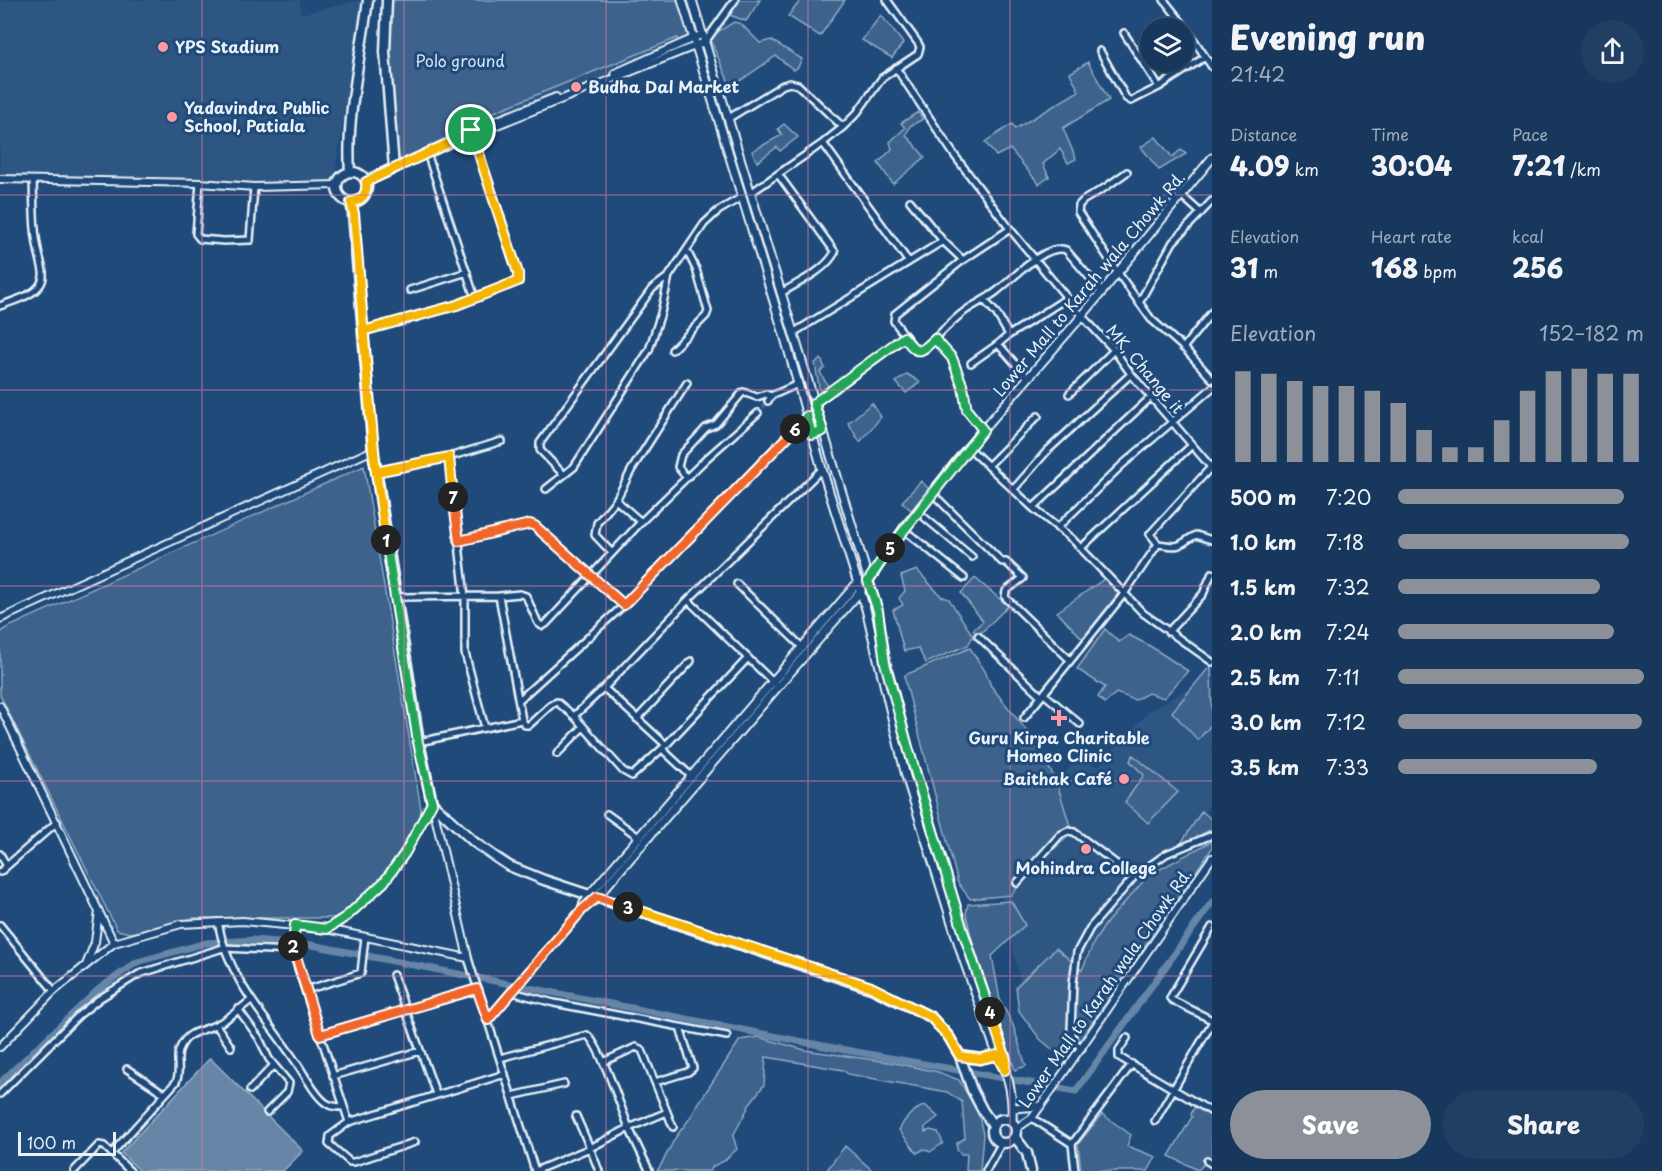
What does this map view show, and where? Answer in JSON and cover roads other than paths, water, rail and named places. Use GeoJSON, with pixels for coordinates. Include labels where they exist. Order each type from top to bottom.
{"type":"FeatureCollection","features":[{"type":"Feature","properties":{"kind":"main road"},"geometry":{"type":"LineString","coordinates":[[350,172],[349,153],[354,98],[369,0]]}},
{"type":"Feature","properties":{"kind":"main road"},"geometry":{"type":"LineString","coordinates":[[366,182],[394,168],[385,52],[387,0]]}},
{"type":"Feature","properties":{"kind":"main road"},"geometry":{"type":"LineString","coordinates":[[682,0],[859,587]]}},
{"type":"Feature","properties":{"kind":"main road"},"geometry":{"type":"LineString","coordinates":[[692,0],[878,611],[885,663],[909,751],[963,931],[1006,1059],[1006,1071]]}},
{"type":"Feature","properties":{"kind":"main road","name":"Lower Mall to Karah wala Chowk Rd."},"geometry":{"type":"LineString","coordinates":[[1014,1129],[1013,1108],[1006,1071],[997,1055],[963,958],[900,754],[859,587],[874,574],[903,529],[968,447],[1082,316],[1212,158]]}},
{"type":"Feature","properties":{"kind":"main road"},"geometry":{"type":"LineString","coordinates":[[350,172],[359,174],[367,186],[364,196],[356,202],[351,202],[338,194],[337,185],[341,176],[350,172]]}},
{"type":"Feature","properties":{"kind":"main road"},"geometry":{"type":"LineString","coordinates":[[351,202],[354,214],[373,450],[418,742],[432,803],[474,842],[509,866],[544,880],[871,987],[931,1017],[949,1037],[961,1059],[976,1097],[993,1125],[992,1136],[1001,1144],[1009,1143],[1014,1129]]}},
{"type":"Feature","properties":{"kind":"main road"},"geometry":{"type":"LineString","coordinates":[[812,435],[823,431]]}},
{"type":"Feature","properties":{"kind":"main road"},"geometry":{"type":"LineString","coordinates":[[775,685],[803,648],[859,587]]}},
{"type":"Feature","properties":{"kind":"main road"},"geometry":{"type":"LineString","coordinates":[[593,895],[859,587]]}},
{"type":"Feature","properties":{"kind":"main road"},"geometry":{"type":"LineString","coordinates":[[900,754],[909,751]]}},
{"type":"Feature","properties":{"kind":"main road"},"geometry":{"type":"LineString","coordinates":[[961,1059],[980,1059],[997,1055]]}},
{"type":"Feature","properties":{"kind":"main road"},"geometry":{"type":"LineString","coordinates":[[1013,1108],[1040,1106]]}},
{"type":"Feature","properties":{"kind":"main road"},"geometry":{"type":"LineString","coordinates":[[993,1125],[1000,1120],[1014,1129],[1027,1153],[1031,1171]]}},
{"type":"Feature","properties":{"kind":"street"},"geometry":{"type":"LineString","coordinates":[[472,133],[705,42],[735,0]]}},
{"type":"Feature","properties":{"kind":"street"},"geometry":{"type":"LineString","coordinates":[[751,191],[843,127],[882,78],[918,54],[920,47],[887,0]]}},
{"type":"Feature","properties":{"kind":"street"},"geometry":{"type":"LineString","coordinates":[[1164,0],[1212,67]]}},
{"type":"Feature","properties":{"kind":"street"},"geometry":{"type":"LineString","coordinates":[[394,168],[694,37],[715,31]]}},
{"type":"Feature","properties":{"kind":"street"},"geometry":{"type":"LineString","coordinates":[[1124,33],[1159,87]]}},
{"type":"Feature","properties":{"kind":"street"},"geometry":{"type":"LineString","coordinates":[[1100,51],[1126,98],[1131,101],[1159,87],[1205,57]]}},
{"type":"Feature","properties":{"kind":"street","name":"MK, Change it"},"geometry":{"type":"LineString","coordinates":[[896,68],[955,156],[1010,229],[1211,466],[1151,531],[1150,536],[1158,544]]}},
{"type":"Feature","properties":{"kind":"street"},"geometry":{"type":"LineString","coordinates":[[729,118],[783,84],[790,82],[798,86],[843,127]]}},
{"type":"Feature","properties":{"kind":"street"},"geometry":{"type":"LineString","coordinates":[[363,331],[457,305],[515,284],[519,277],[472,133]]}},
{"type":"Feature","properties":{"kind":"street"},"geometry":{"type":"LineString","coordinates":[[823,143],[908,261]]}},
{"type":"Feature","properties":{"kind":"street"},"geometry":{"type":"LineString","coordinates":[[427,153],[475,298]]}},
{"type":"Feature","properties":{"kind":"street"},"geometry":{"type":"LineString","coordinates":[[1127,172],[1084,200],[1078,209],[1118,273],[1151,319],[1212,379]]}},
{"type":"Feature","properties":{"kind":"street"},"geometry":{"type":"LineString","coordinates":[[778,174],[835,252],[831,259],[820,268],[781,293]]}},
{"type":"Feature","properties":{"kind":"street"},"geometry":{"type":"LineString","coordinates":[[0,180],[200,183],[254,187],[337,185]]}},
{"type":"Feature","properties":{"kind":"street"},"geometry":{"type":"LineString","coordinates":[[0,306],[33,291],[41,284],[43,278],[44,268],[35,233],[33,180]]}},
{"type":"Feature","properties":{"kind":"street"},"geometry":{"type":"LineString","coordinates":[[200,183],[196,234],[200,239],[213,241],[250,240],[254,187]]}},
{"type":"Feature","properties":{"kind":"street"},"geometry":{"type":"LineString","coordinates":[[1181,195],[1201,213]]}},
{"type":"Feature","properties":{"kind":"street"},"geometry":{"type":"LineString","coordinates":[[564,475],[540,450],[540,443],[652,289],[669,276],[704,224],[711,216],[742,197]]}},
{"type":"Feature","properties":{"kind":"street"},"geometry":{"type":"LineString","coordinates":[[910,201],[943,241],[963,260]]}},
{"type":"Feature","properties":{"kind":"street"},"geometry":{"type":"LineString","coordinates":[[1139,303],[1173,242],[1212,201]]}},
{"type":"Feature","properties":{"kind":"street"},"geometry":{"type":"LineString","coordinates":[[1010,229],[963,260],[895,314],[894,321],[916,351],[924,349],[966,310],[984,300],[1035,259],[1053,250],[1061,248],[1066,250],[1102,292]]}},
{"type":"Feature","properties":{"kind":"street"},"geometry":{"type":"LineString","coordinates":[[793,333],[943,241]]}},
{"type":"Feature","properties":{"kind":"street"},"geometry":{"type":"LineString","coordinates":[[672,350],[706,316],[708,311],[696,269],[687,251]]}},
{"type":"Feature","properties":{"kind":"street"},"geometry":{"type":"LineString","coordinates":[[410,290],[467,272]]}},
{"type":"Feature","properties":{"kind":"street"},"geometry":{"type":"LineString","coordinates":[[546,489],[574,467],[649,350],[661,313],[669,276]]}},
{"type":"Feature","properties":{"kind":"street"},"geometry":{"type":"LineString","coordinates":[[971,363],[1009,335],[1067,298]]}},
{"type":"Feature","properties":{"kind":"street"},"geometry":{"type":"LineString","coordinates":[[984,300],[996,313],[1009,335]]}},
{"type":"Feature","properties":{"kind":"street"},"geometry":{"type":"LineString","coordinates":[[1183,348],[1212,312]]}},
{"type":"Feature","properties":{"kind":"street"},"geometry":{"type":"LineString","coordinates":[[814,403],[904,337]]}},
{"type":"Feature","properties":{"kind":"street"},"geometry":{"type":"LineString","coordinates":[[935,339],[952,358],[963,387],[967,410],[983,430]]}},
{"type":"Feature","properties":{"kind":"street"},"geometry":{"type":"LineString","coordinates":[[998,344],[1028,378]]}},
{"type":"Feature","properties":{"kind":"street"},"geometry":{"type":"LineString","coordinates":[[1069,394],[1114,350]]}},
{"type":"Feature","properties":{"kind":"street"},"geometry":{"type":"LineString","coordinates":[[1013,490],[1047,452],[1131,374]]}},
{"type":"Feature","properties":{"kind":"street"},"geometry":{"type":"LineString","coordinates":[[612,553],[598,541],[595,535],[597,523],[616,500],[632,469],[687,382]]}},
{"type":"Feature","properties":{"kind":"street"},"geometry":{"type":"LineString","coordinates":[[687,478],[678,467],[681,455],[706,428],[716,424],[742,392],[757,397],[764,394],[769,399],[798,384]]}},
{"type":"Feature","properties":{"kind":"street"},"geometry":{"type":"LineString","coordinates":[[1057,528],[1122,465],[1212,388]]}},
{"type":"Feature","properties":{"kind":"street"},"geometry":{"type":"LineString","coordinates":[[1034,508],[1151,397]]}},
{"type":"Feature","properties":{"kind":"street"},"geometry":{"type":"LineString","coordinates":[[395,597],[520,594],[526,596],[538,623],[542,626],[546,624],[641,522],[758,413]]}},
{"type":"Feature","properties":{"kind":"street"},"geometry":{"type":"LineString","coordinates":[[519,700],[624,605],[807,416]]}},
{"type":"Feature","properties":{"kind":"street"},"geometry":{"type":"LineString","coordinates":[[988,466],[1038,416]]}},
{"type":"Feature","properties":{"kind":"street"},"geometry":{"type":"LineString","coordinates":[[376,472],[449,457],[502,441]]}},
{"type":"Feature","properties":{"kind":"street"},"geometry":{"type":"LineString","coordinates":[[1081,548],[1192,445]]}},
{"type":"Feature","properties":{"kind":"street"},"geometry":{"type":"LineString","coordinates":[[968,447],[1013,490],[1081,548],[1143,613],[1212,662]]}},
{"type":"Feature","properties":{"kind":"street"},"geometry":{"type":"LineString","coordinates":[[0,619],[373,450]]}},
{"type":"Feature","properties":{"kind":"street"},"geometry":{"type":"LineString","coordinates":[[449,457],[465,597],[465,653],[485,728]]}},
{"type":"Feature","properties":{"kind":"street"},"geometry":{"type":"LineString","coordinates":[[574,716],[822,469]]}},
{"type":"Feature","properties":{"kind":"street"},"geometry":{"type":"LineString","coordinates":[[932,493],[1002,562],[1006,562],[1023,578],[1006,591],[1005,597],[1070,660]]}},
{"type":"Feature","properties":{"kind":"street"},"geometry":{"type":"LineString","coordinates":[[616,500],[641,522]]}},
{"type":"Feature","properties":{"kind":"street"},"geometry":{"type":"LineString","coordinates":[[918,512],[972,557]]}},
{"type":"Feature","properties":{"kind":"street"},"geometry":{"type":"LineString","coordinates":[[459,541],[530,524],[624,605]]}},
{"type":"Feature","properties":{"kind":"street"},"geometry":{"type":"LineString","coordinates":[[903,529],[964,578]]}},
{"type":"Feature","properties":{"kind":"street"},"geometry":{"type":"LineString","coordinates":[[1024,718],[1124,594],[1158,544],[1179,547],[1196,535],[1212,540]]}},
{"type":"Feature","properties":{"kind":"street"},"geometry":{"type":"LineString","coordinates":[[1168,632],[1203,594],[1212,573]]}},
{"type":"Feature","properties":{"kind":"street"},"geometry":{"type":"LineString","coordinates":[[736,584],[803,648]]}},
{"type":"Feature","properties":{"kind":"street"},"geometry":{"type":"LineString","coordinates":[[499,596],[522,720],[525,725],[529,725],[557,702],[574,716],[623,771],[632,776],[664,747],[748,658]]}},
{"type":"Feature","properties":{"kind":"street"},"geometry":{"type":"LineString","coordinates":[[688,600],[775,685]]}},
{"type":"Feature","properties":{"kind":"street"},"geometry":{"type":"LineString","coordinates":[[978,636],[1042,695],[1080,724]]}},
{"type":"Feature","properties":{"kind":"street"},"geometry":{"type":"LineString","coordinates":[[637,718],[691,661]]}},
{"type":"Feature","properties":{"kind":"street"},"geometry":{"type":"LineString","coordinates":[[604,688],[637,718],[694,778]]}},
{"type":"Feature","properties":{"kind":"street"},"geometry":{"type":"LineString","coordinates":[[0,706],[114,943]]}},
{"type":"Feature","properties":{"kind":"street"},"geometry":{"type":"LineString","coordinates":[[418,742],[522,720]]}},
{"type":"Feature","properties":{"kind":"street"},"geometry":{"type":"LineString","coordinates":[[557,754],[583,727]]}},
{"type":"Feature","properties":{"kind":"street"},"geometry":{"type":"LineString","coordinates":[[327,929],[347,916],[384,882],[405,853],[432,803]]}},
{"type":"Feature","properties":{"kind":"street"},"geometry":{"type":"LineString","coordinates":[[432,803],[468,958],[535,1171],[667,1112]]}},
{"type":"Feature","properties":{"kind":"street"},"geometry":{"type":"LineString","coordinates":[[607,814],[642,839]]}},
{"type":"Feature","properties":{"kind":"street"},"geometry":{"type":"LineString","coordinates":[[0,872],[57,822]]}},
{"type":"Feature","properties":{"kind":"street"},"geometry":{"type":"LineString","coordinates":[[1017,883],[1060,835],[1068,831],[1074,832],[1134,877]]}},
{"type":"Feature","properties":{"kind":"street"},"geometry":{"type":"LineString","coordinates":[[1082,1048],[1074,1042],[1071,1029],[1073,983],[1077,952],[1090,928],[1134,877],[1166,854],[1212,835]]}},
{"type":"Feature","properties":{"kind":"street"},"geometry":{"type":"LineString","coordinates":[[0,854],[7,866]]}},
{"type":"Feature","properties":{"kind":"street","name":"Lower Mall to Karah wala Chowk Rd."},"geometry":{"type":"LineString","coordinates":[[1014,1129],[1032,1118],[1212,858]]}},
{"type":"Feature","properties":{"kind":"street"},"geometry":{"type":"LineString","coordinates":[[488,1020],[593,895]]}},
{"type":"Feature","properties":{"kind":"street"},"geometry":{"type":"LineString","coordinates":[[86,965],[95,942],[99,911]]}},
{"type":"Feature","properties":{"kind":"street"},"geometry":{"type":"LineString","coordinates":[[0,1047],[54,991],[114,943],[181,924],[243,921],[295,925],[327,929],[468,958]]}},
{"type":"Feature","properties":{"kind":"street"},"geometry":{"type":"LineString","coordinates":[[218,922],[222,946],[250,1001],[320,1097],[331,1106],[344,1107]]}},
{"type":"Feature","properties":{"kind":"street"},"geometry":{"type":"LineString","coordinates":[[0,925],[54,991]]}},
{"type":"Feature","properties":{"kind":"street"},"geometry":{"type":"LineString","coordinates":[[295,925],[293,949],[349,1122]]}},
{"type":"Feature","properties":{"kind":"street"},"geometry":{"type":"LineString","coordinates":[[1155,1121],[1212,1021],[1170,998],[1212,927]]}},
{"type":"Feature","properties":{"kind":"street"},"geometry":{"type":"LineString","coordinates":[[306,990],[361,973],[365,937]]}},
{"type":"Feature","properties":{"kind":"street"},"geometry":{"type":"LineString","coordinates":[[0,1094],[79,1015],[139,974],[222,946],[293,949]]}},
{"type":"Feature","properties":{"kind":"street"},"geometry":{"type":"LineString","coordinates":[[393,975],[436,1094]]}},
{"type":"Feature","properties":{"kind":"street"},"geometry":{"type":"LineString","coordinates":[[320,1035],[477,989]]}},
{"type":"Feature","properties":{"kind":"street"},"geometry":{"type":"LineString","coordinates":[[512,992],[554,1003],[727,1036]]}},
{"type":"Feature","properties":{"kind":"street"},"geometry":{"type":"LineString","coordinates":[[112,1153],[178,1077],[178,1051],[190,1034],[216,1025],[250,1001]]}},
{"type":"Feature","properties":{"kind":"street"},"geometry":{"type":"LineString","coordinates":[[238,1010],[259,1038],[265,1053],[289,1083],[290,1088],[267,1113]]}},
{"type":"Feature","properties":{"kind":"street"},"geometry":{"type":"LineString","coordinates":[[216,1025],[231,1047]]}},
{"type":"Feature","properties":{"kind":"street"},"geometry":{"type":"LineString","coordinates":[[655,1082],[688,1072],[693,1068],[680,1028]]}},
{"type":"Feature","properties":{"kind":"street"},"geometry":{"type":"LineString","coordinates":[[500,1058],[587,1035],[591,1038],[649,1170]]}},
{"type":"Feature","properties":{"kind":"street"},"geometry":{"type":"LineString","coordinates":[[1127,1038],[1118,1056],[1212,1112]]}},
{"type":"Feature","properties":{"kind":"street"},"geometry":{"type":"LineString","coordinates":[[603,1062],[636,1047],[639,1048],[673,1127]]}},
{"type":"Feature","properties":{"kind":"street"},"geometry":{"type":"LineString","coordinates":[[333,1076],[420,1051]]}},
{"type":"Feature","properties":{"kind":"street"},"geometry":{"type":"LineString","coordinates":[[1075,1171],[1072,1144],[1132,1064]]}},
{"type":"Feature","properties":{"kind":"street"},"geometry":{"type":"LineString","coordinates":[[250,1090],[274,1065]]}},
{"type":"Feature","properties":{"kind":"street"},"geometry":{"type":"LineString","coordinates":[[127,1070],[165,1094]]}},
{"type":"Feature","properties":{"kind":"street"},"geometry":{"type":"LineString","coordinates":[[415,1142],[350,1162],[329,1144],[330,1136],[349,1122],[505,1074]]}},
{"type":"Feature","properties":{"kind":"street"},"geometry":{"type":"LineString","coordinates":[[512,1096],[564,1084]]}},
{"type":"Feature","properties":{"kind":"street"},"geometry":{"type":"LineString","coordinates":[[576,1116],[599,1171]]}},
{"type":"Feature","properties":{"kind":"street"},"geometry":{"type":"LineString","coordinates":[[1032,1118],[1072,1144]]}},
{"type":"Feature","properties":{"kind":"street"},"geometry":{"type":"LineString","coordinates":[[986,1171],[1001,1144]]}},
{"type":"Feature","properties":{"kind":"street"},"geometry":{"type":"LineString","coordinates":[[74,1171],[99,1145],[104,1146],[129,1171]]}},
{"type":"Feature","properties":{"kind":"waterway"},"geometry":{"type":"LineString","coordinates":[[0,1083],[99,989],[137,962],[206,943],[253,940],[312,945],[834,1048],[1076,1091],[1212,902]]}},
{"type":"Feature","properties":{"kind":"tunnel"},"geometry":{"type":"LineString","coordinates":[[758,413],[768,401]]}},
{"type":"Feature","properties":{"kind":"place","name":"YPS Stadium"},"geometry":{"type":"Point","coordinates":[163,47]}},
{"type":"Feature","properties":{"kind":"place","name":"Budha Dal Market"},"geometry":{"type":"Point","coordinates":[576,87]}},
{"type":"Feature","properties":{"kind":"place","name":"Yadavindra Public School, Patiala"},"geometry":{"type":"Point","coordinates":[172,117]}},
{"type":"Feature","properties":{"kind":"place","name":"Guru Kirpa Charitable Homeo Clinic"},"geometry":{"type":"Point","coordinates":[1059,718]}},
{"type":"Feature","properties":{"kind":"place","name":"Baithak Café"},"geometry":{"type":"Point","coordinates":[1124,779]}},
{"type":"Feature","properties":{"kind":"place","name":"Mohindra College"},"geometry":{"type":"Point","coordinates":[1086,849]}},
{"type":"Feature","properties":{"kind":"park label","name":"Polo ground"},"geometry":{"type":"Point","coordinates":[460,61]}}]}
